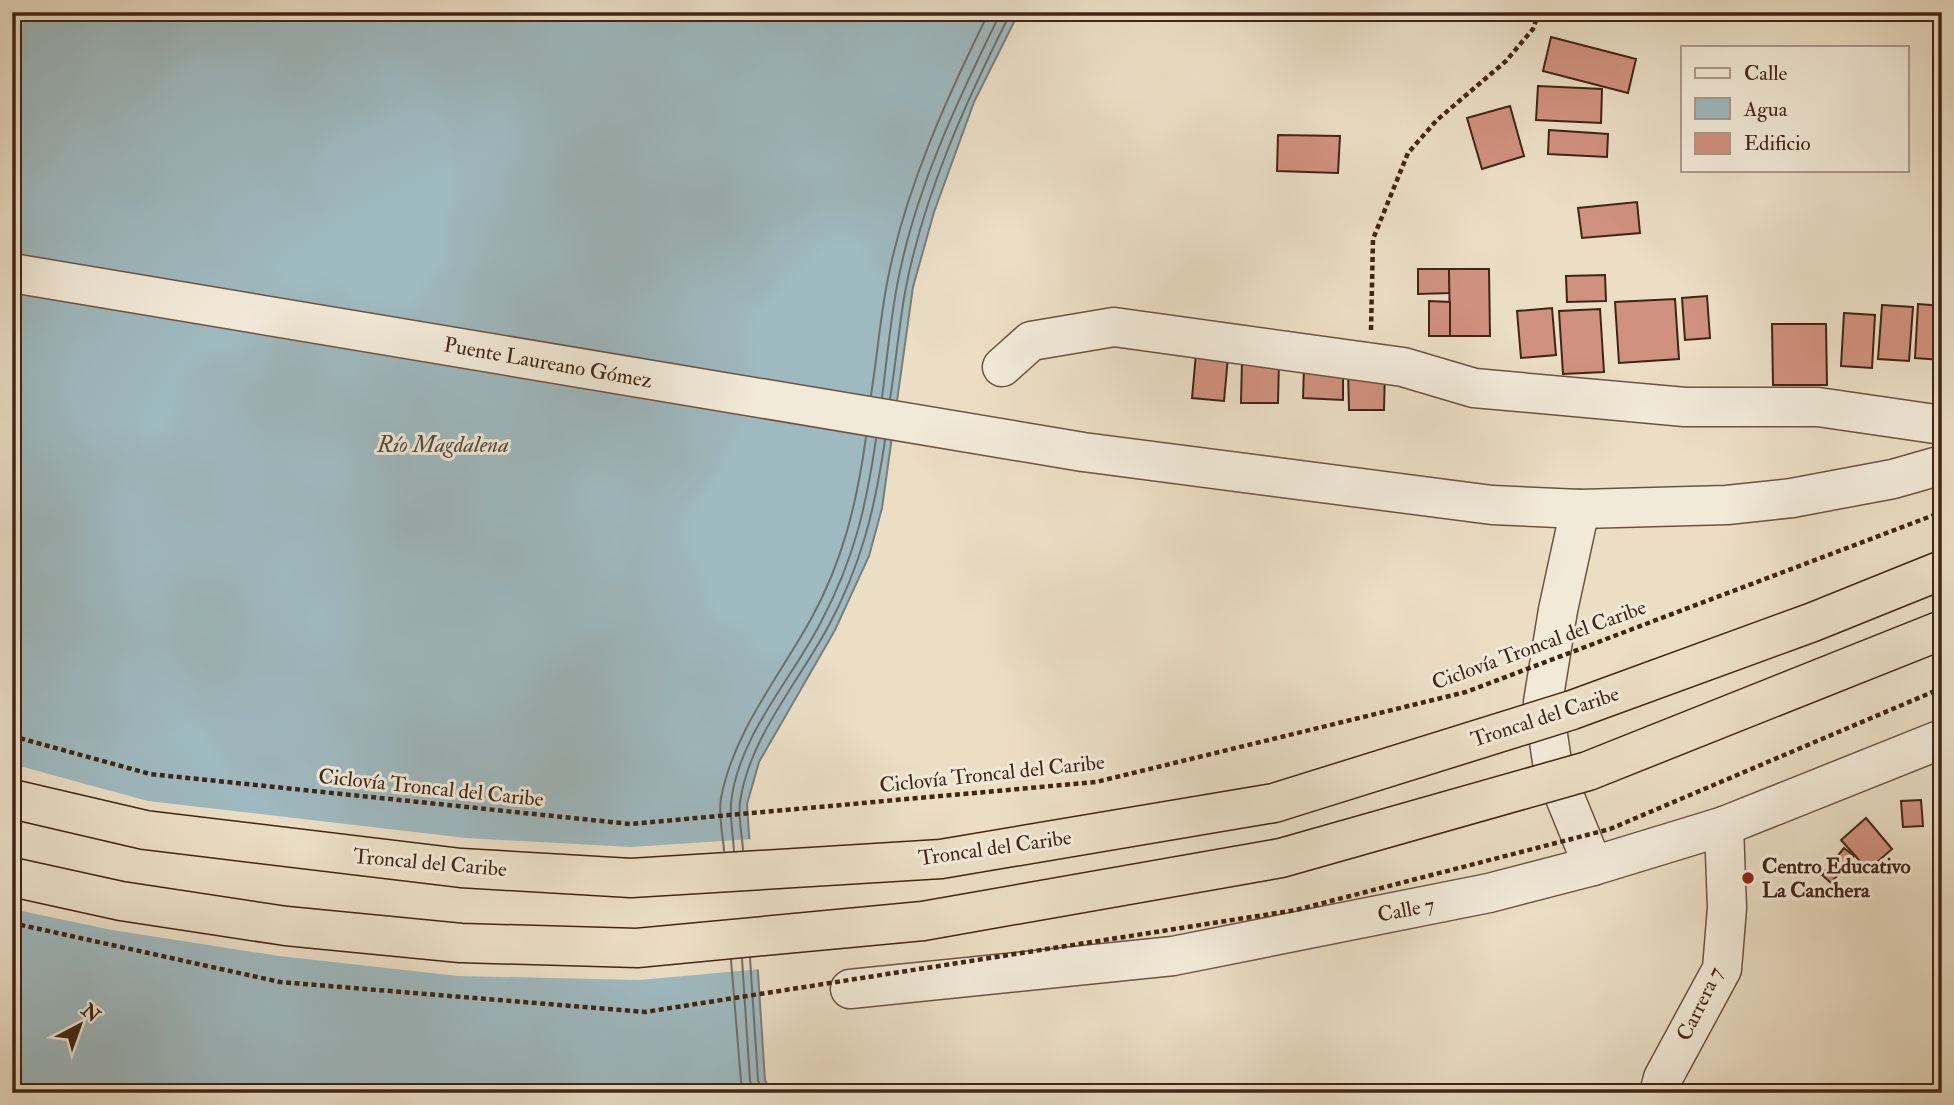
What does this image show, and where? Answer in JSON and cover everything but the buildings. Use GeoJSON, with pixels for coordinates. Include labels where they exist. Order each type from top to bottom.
{"type":"FeatureCollection","features":[{"type":"Feature","properties":{"kind":"highway","name":"Troncal del Caribe"},"geometry":{"type":"LineString","coordinates":[[12,799],[145,830],[218,841],[488,869],[631,878],[941,859],[1274,803],[1572,710],[1814,622],[1942,570]]}},
{"type":"Feature","properties":{"kind":"highway"},"geometry":{"type":"LineString","coordinates":[[12,877],[121,901],[286,926],[461,943],[637,948],[923,921],[1281,858],[1588,771],[1942,630]]}},
{"type":"Feature","properties":{"kind":"street","name":"Puente Laureano Gómez"},"geometry":{"type":"LineString","coordinates":[[12,273],[1083,452],[1492,505],[1580,509],[1727,505],[1792,498],[1893,479],[1942,465]]}},
{"type":"Feature","properties":{"kind":"street"},"geometry":{"type":"LineString","coordinates":[[1002,367],[1031,341],[1114,327],[1403,367],[1474,388],[1685,407],[1818,407],[1942,425]]}},
{"type":"Feature","properties":{"kind":"street"},"geometry":{"type":"LineString","coordinates":[[1580,509],[1558,610],[1543,702],[1553,768],[1592,866]]}},
{"type":"Feature","properties":{"kind":"street","name":"Calle 7"},"geometry":{"type":"LineString","coordinates":[[850,989],[1173,956],[1489,893],[1592,866],[1724,826],[1942,739]]}},
{"type":"Feature","properties":{"kind":"street","name":"Carrera 7"},"geometry":{"type":"LineString","coordinates":[[1659,1093],[1662,1078],[1721,969],[1727,908],[1724,826]]}},
{"type":"Feature","properties":{"kind":"path"},"geometry":{"type":"LineString","coordinates":[[1403,367],[1371,334],[1373,239],[1408,153],[1437,120],[1506,61],[1533,29],[1539,12]]}},
{"type":"Feature","properties":{"kind":"path","name":"Ciclovía Troncal del Caribe"},"geometry":{"type":"LineString","coordinates":[[12,736],[150,774],[630,824],[1096,782],[1466,692],[1942,512]]}},
{"type":"Feature","properties":{"kind":"water","name":"Río Magdalena"},"geometry":{"type":"Polygon","coordinates":[[[12,12],[1019,12],[974,102],[934,212],[913,287],[882,508],[869,556],[835,630],[759,762],[747,804],[765,1080],[771,1093],[12,1093],[12,12]]]}},
{"type":"Feature","properties":{"kind":"pier"},"geometry":{"type":"Polygon","coordinates":[[[12,764],[148,801],[466,838],[631,847],[753,839],[762,969],[639,980],[458,976],[279,956],[112,930],[12,909],[12,764]]]}},
{"type":"Feature","properties":{"kind":"place","name":"Centro Educativo La Canchera"},"geometry":{"type":"Point","coordinates":[1748,878]}}]}
